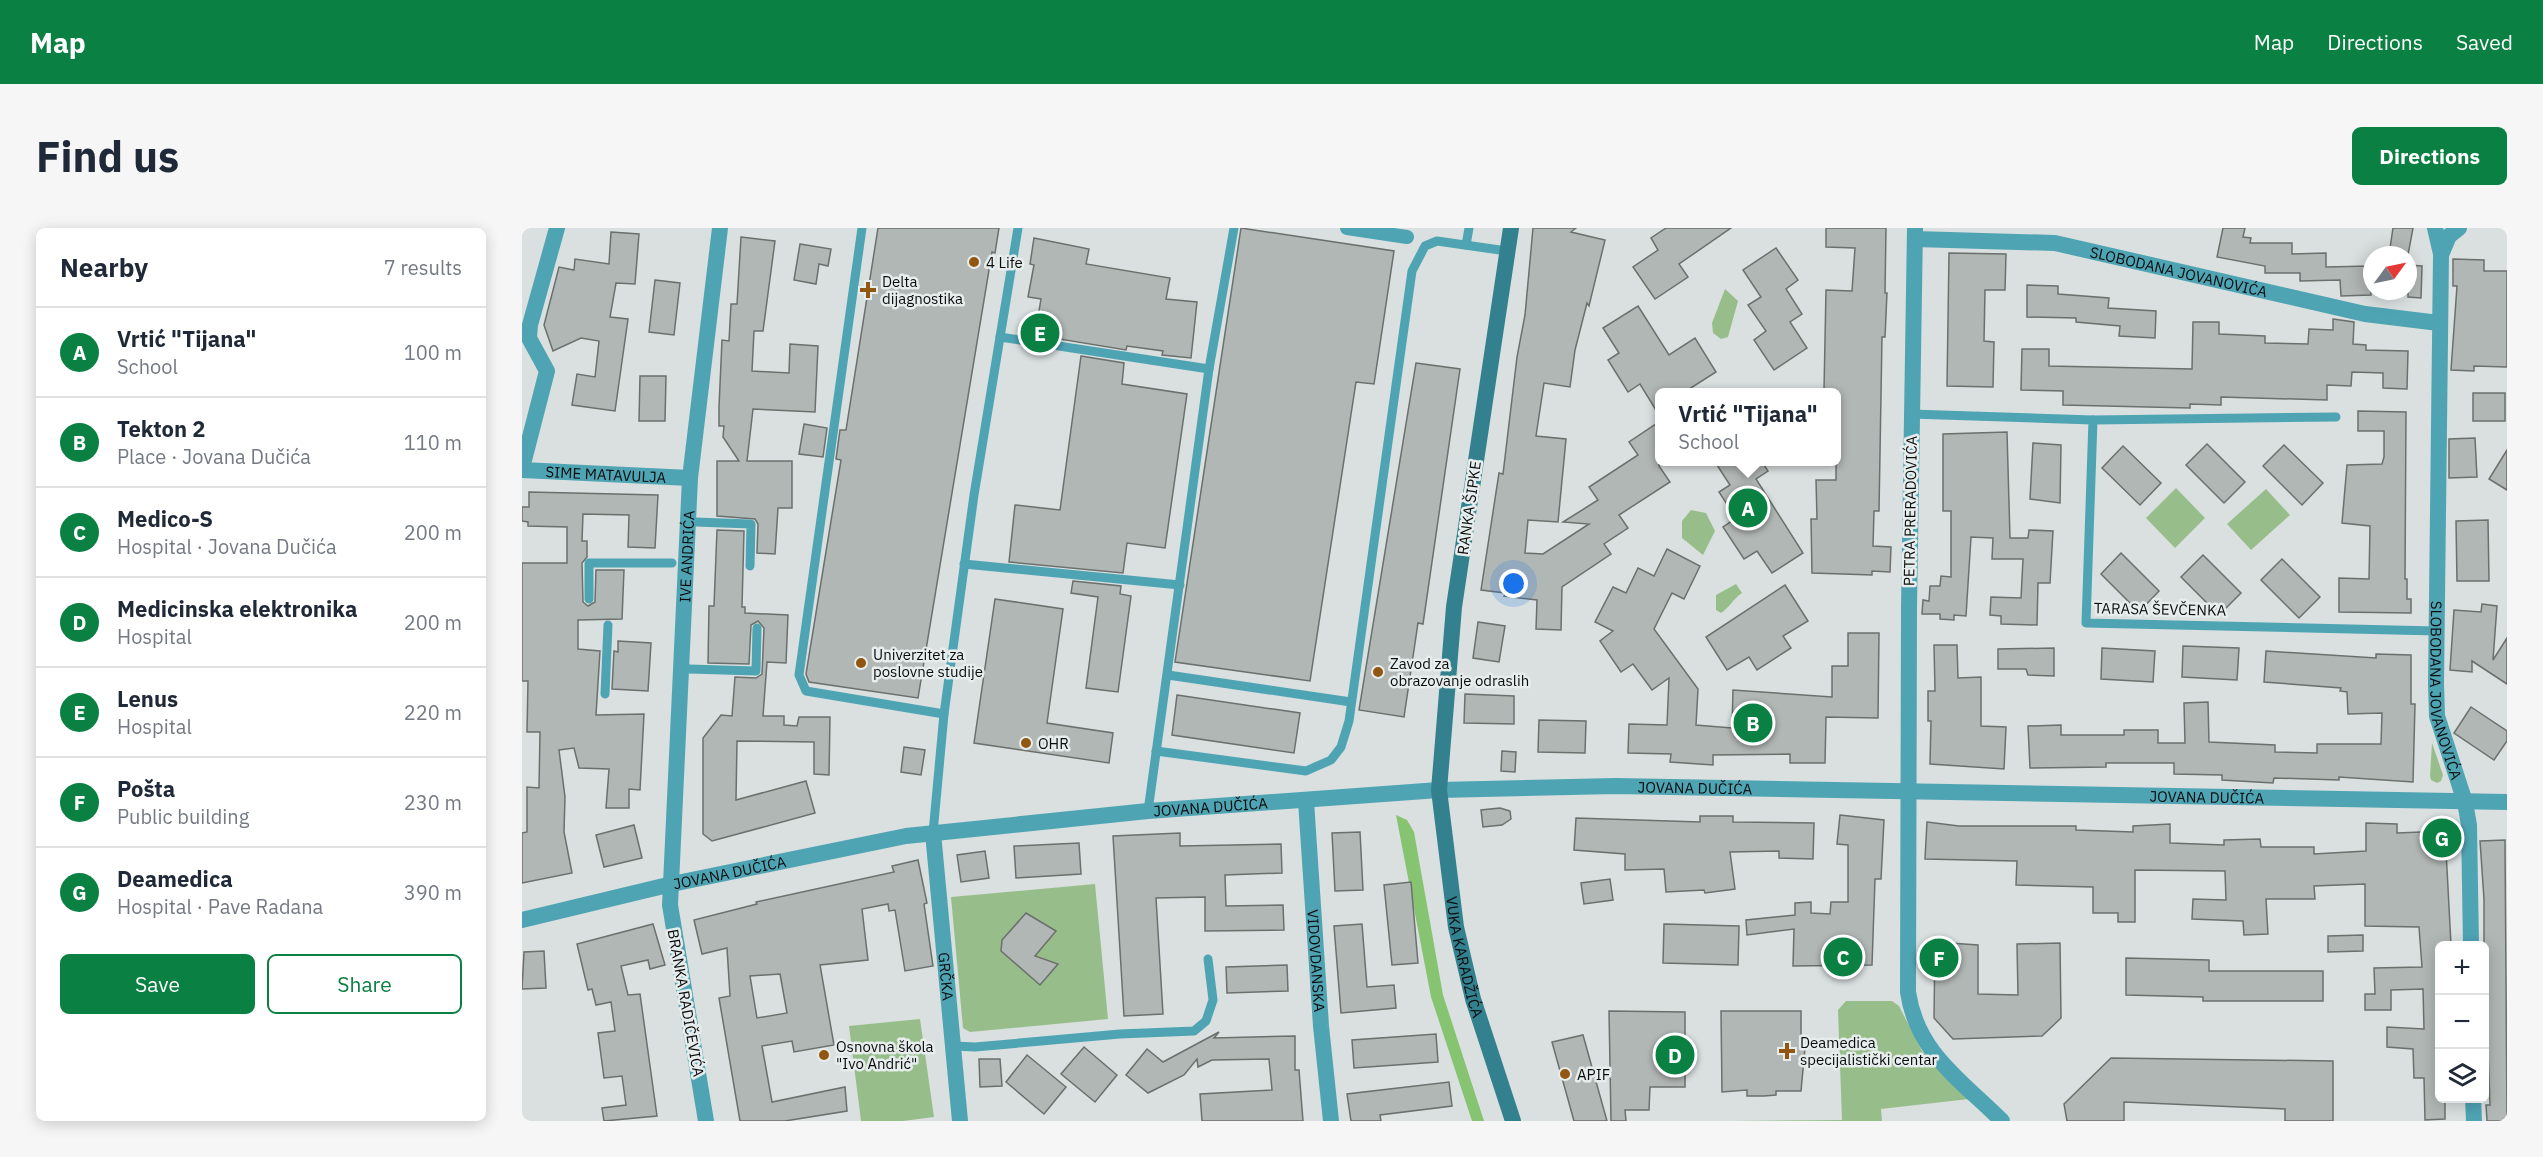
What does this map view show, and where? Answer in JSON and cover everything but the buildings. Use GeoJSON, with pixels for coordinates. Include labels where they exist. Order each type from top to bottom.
{"type":"FeatureCollection","features":[{"type":"Feature","properties":{"kind":"main road","name":"RANKA ŠIPKE"},"geometry":{"type":"LineString","coordinates":[[1439,790],[1454,607],[1510,228]]}},
{"type":"Feature","properties":{"kind":"main road","name":"VUKA KARADŽIĆA"},"geometry":{"type":"LineString","coordinates":[[1439,790],[1456,927],[1473,999],[1513,1121]]}},
{"type":"Feature","properties":{"kind":"street"},"geometry":{"type":"LineString","coordinates":[[522,469],[547,371],[529,338],[530,325],[557,228]]}},
{"type":"Feature","properties":{"kind":"street","name":"IVE ANDRIĆA"},"geometry":{"type":"LineString","coordinates":[[672,884],[680,637],[690,478],[720,228]]}},
{"type":"Feature","properties":{"kind":"street"},"geometry":{"type":"LineString","coordinates":[[1347,228],[1407,237]]}},
{"type":"Feature","properties":{"kind":"street"},"geometry":{"type":"LineString","coordinates":[[2435,228],[2441,255]]}},
{"type":"Feature","properties":{"kind":"street","name":"SLOBODANA JOVANOVIĆA"},"geometry":{"type":"LineString","coordinates":[[2459,228],[2449,236],[2441,255],[2437,716],[2465,802],[2469,825],[2471,941]]}},
{"type":"Feature","properties":{"kind":"street","name":"SLOBODANA JOVANOVIĆA"},"geometry":{"type":"LineString","coordinates":[[1915,234],[2055,243],[2366,314],[2439,323]]}},
{"type":"Feature","properties":{"kind":"street","name":"PETRA PRERADOVIĆA"},"geometry":{"type":"LineString","coordinates":[[1908,793],[1915,234]]}},
{"type":"Feature","properties":{"kind":"street","name":"SIME MATAVULJA"},"geometry":{"type":"LineString","coordinates":[[522,469],[690,478]]}},
{"type":"Feature","properties":{"kind":"street","name":"JOVANA DUČIĆA"},"geometry":{"type":"LineString","coordinates":[[522,920],[672,884],[906,836],[1148,811],[1439,790],[1616,786],[1908,793],[2176,794],[2507,802]]}},
{"type":"Feature","properties":{"kind":"street"},"geometry":{"type":"LineString","coordinates":[[1908,793],[1908,988],[1913,1021],[1934,1054],[2000,1119]]}},
{"type":"Feature","properties":{"kind":"street","name":"VIDOVDANSKA"},"geometry":{"type":"LineString","coordinates":[[1306,801],[1320,1015],[1331,1121]]}},
{"type":"Feature","properties":{"kind":"street","name":"GRČKA"},"geometry":{"type":"LineString","coordinates":[[933,833],[960,1121]]}},
{"type":"Feature","properties":{"kind":"street","name":"BRANKA RADIČEVIĆA"},"geometry":{"type":"LineString","coordinates":[[672,884],[670,905],[706,1121]]}},
{"type":"Feature","properties":{"kind":"street"},"geometry":{"type":"LineString","coordinates":[[2473,1103],[2474,1121]]}},
{"type":"Feature","properties":{"kind":"lane"},"geometry":{"type":"LineString","coordinates":[[862,228],[799,675],[806,691],[944,714]]}},
{"type":"Feature","properties":{"kind":"lane"},"geometry":{"type":"LineString","coordinates":[[933,833],[944,714],[964,564],[1018,228]]}},
{"type":"Feature","properties":{"kind":"lane"},"geometry":{"type":"LineString","coordinates":[[1148,811],[1209,369],[1234,228]]}},
{"type":"Feature","properties":{"kind":"lane"},"geometry":{"type":"LineString","coordinates":[[1466,245],[1469,228]]}},
{"type":"Feature","properties":{"kind":"lane"},"geometry":{"type":"LineString","coordinates":[[1156,751],[1306,771],[1331,760],[1341,747],[1349,721],[1412,271],[1425,246],[1437,241],[1507,251]]}},
{"type":"Feature","properties":{"kind":"lane"},"geometry":{"type":"LineString","coordinates":[[1000,337],[1209,369]]}},
{"type":"Feature","properties":{"kind":"lane"},"geometry":{"type":"LineString","coordinates":[[1911,414],[2093,420],[2336,417]]}},
{"type":"Feature","properties":{"kind":"lane","name":"TARASA ŠEVČENKA"},"geometry":{"type":"LineString","coordinates":[[2093,420],[2086,623],[2437,631]]}},
{"type":"Feature","properties":{"kind":"lane"},"geometry":{"type":"LineString","coordinates":[[695,522],[751,524],[750,566]]}},
{"type":"Feature","properties":{"kind":"lane"},"geometry":{"type":"LineString","coordinates":[[589,599],[590,563],[672,563]]}},
{"type":"Feature","properties":{"kind":"lane"},"geometry":{"type":"LineString","coordinates":[[964,564],[1180,585]]}},
{"type":"Feature","properties":{"kind":"lane"},"geometry":{"type":"LineString","coordinates":[[605,694],[608,625]]}},
{"type":"Feature","properties":{"kind":"lane"},"geometry":{"type":"LineString","coordinates":[[689,669],[756,671],[757,627]]}},
{"type":"Feature","properties":{"kind":"lane"},"geometry":{"type":"LineString","coordinates":[[1168,675],[1351,702]]}},
{"type":"Feature","properties":{"kind":"lane"},"geometry":{"type":"LineString","coordinates":[[954,1046],[975,1047],[1120,1034],[1194,1031],[1206,1021],[1213,1000],[1208,959]]}},
{"type":"Feature","properties":{"kind":"green space"},"geometry":{"type":"Polygon","coordinates":[[[1725,289],[1738,301],[1728,337],[1721,339],[1713,333],[1712,323],[1725,289]]]}},
{"type":"Feature","properties":{"kind":"green space"},"geometry":{"type":"Polygon","coordinates":[[[2176,488],[2205,518],[2175,548],[2146,518],[2176,488]]]}},
{"type":"Feature","properties":{"kind":"green space"},"geometry":{"type":"Polygon","coordinates":[[[2266,489],[2290,515],[2251,550],[2227,524],[2266,489]]]}},
{"type":"Feature","properties":{"kind":"green space"},"geometry":{"type":"Polygon","coordinates":[[[1691,510],[1706,513],[1715,531],[1703,555],[1682,538],[1682,521],[1691,510]]]}},
{"type":"Feature","properties":{"kind":"green space"},"geometry":{"type":"Polygon","coordinates":[[[1736,584],[1742,593],[1721,613],[1716,610],[1716,595],[1736,584]]]}},
{"type":"Feature","properties":{"kind":"green space"},"geometry":{"type":"Polygon","coordinates":[[[2432,743],[2443,775],[2441,781],[2437,783],[2431,780],[2430,776],[2432,743]]]}},
{"type":"Feature","properties":{"kind":"green space"},"geometry":{"type":"Polygon","coordinates":[[[1396,815],[1407,820],[1414,832],[1443,995],[1484,1121],[1472,1121],[1431,997],[1396,815]]]}},
{"type":"Feature","properties":{"kind":"green space"},"geometry":{"type":"Polygon","coordinates":[[[1095,884],[1108,1019],[970,1032],[963,1028],[951,897],[1095,884]]]}},
{"type":"Feature","properties":{"kind":"green space"},"geometry":{"type":"Polygon","coordinates":[[[1846,1001],[1892,1001],[1899,1006],[1922,1051],[1969,1099],[1881,1109],[1882,1121],[1734,1121],[1842,1120],[1838,1010],[1846,1001]]]}},
{"type":"Feature","properties":{"kind":"green space"},"geometry":{"type":"Polygon","coordinates":[[[920,1019],[934,1117],[903,1121],[861,1121],[849,1026],[920,1019]]]}},
{"type":"Feature","properties":{"kind":"place","name":"4 Life"},"geometry":{"type":"Point","coordinates":[974,262]}},
{"type":"Feature","properties":{"kind":"place","name":"Delta dijagnostika"},"geometry":{"type":"Point","coordinates":[868,290]}},
{"type":"Feature","properties":{"kind":"place","name":"Lenus"},"geometry":{"type":"Point","coordinates":[1040,333]}},
{"type":"Feature","properties":{"kind":"place","name":"Vrtić \"Tijana\""},"geometry":{"type":"Point","coordinates":[1748,508]}},
{"type":"Feature","properties":{"kind":"place","name":"Univerzitet za poslovne studije"},"geometry":{"type":"Point","coordinates":[861,663]}},
{"type":"Feature","properties":{"kind":"place","name":"Zavod za obrazovanje odraslih"},"geometry":{"type":"Point","coordinates":[1378,672]}},
{"type":"Feature","properties":{"kind":"place","name":"Tekton 2"},"geometry":{"type":"Point","coordinates":[1753,723]}},
{"type":"Feature","properties":{"kind":"place","name":"OHR"},"geometry":{"type":"Point","coordinates":[1026,743]}},
{"type":"Feature","properties":{"kind":"place","name":"Deamedica"},"geometry":{"type":"Point","coordinates":[2442,838]}},
{"type":"Feature","properties":{"kind":"place","name":"Medico-S"},"geometry":{"type":"Point","coordinates":[1843,957]}},
{"type":"Feature","properties":{"kind":"place","name":"Pošta"},"geometry":{"type":"Point","coordinates":[1939,958]}},
{"type":"Feature","properties":{"kind":"place","name":"Deamedica specijalistički centar"},"geometry":{"type":"Point","coordinates":[1787,1051]}},
{"type":"Feature","properties":{"kind":"place","name":"Osnovna škola \"Ivo Andrić\""},"geometry":{"type":"Point","coordinates":[824,1055]}},
{"type":"Feature","properties":{"kind":"place","name":"Medicinska elektronika"},"geometry":{"type":"Point","coordinates":[1675,1055]}},
{"type":"Feature","properties":{"kind":"place","name":"APIF"},"geometry":{"type":"Point","coordinates":[1565,1074]}}]}
